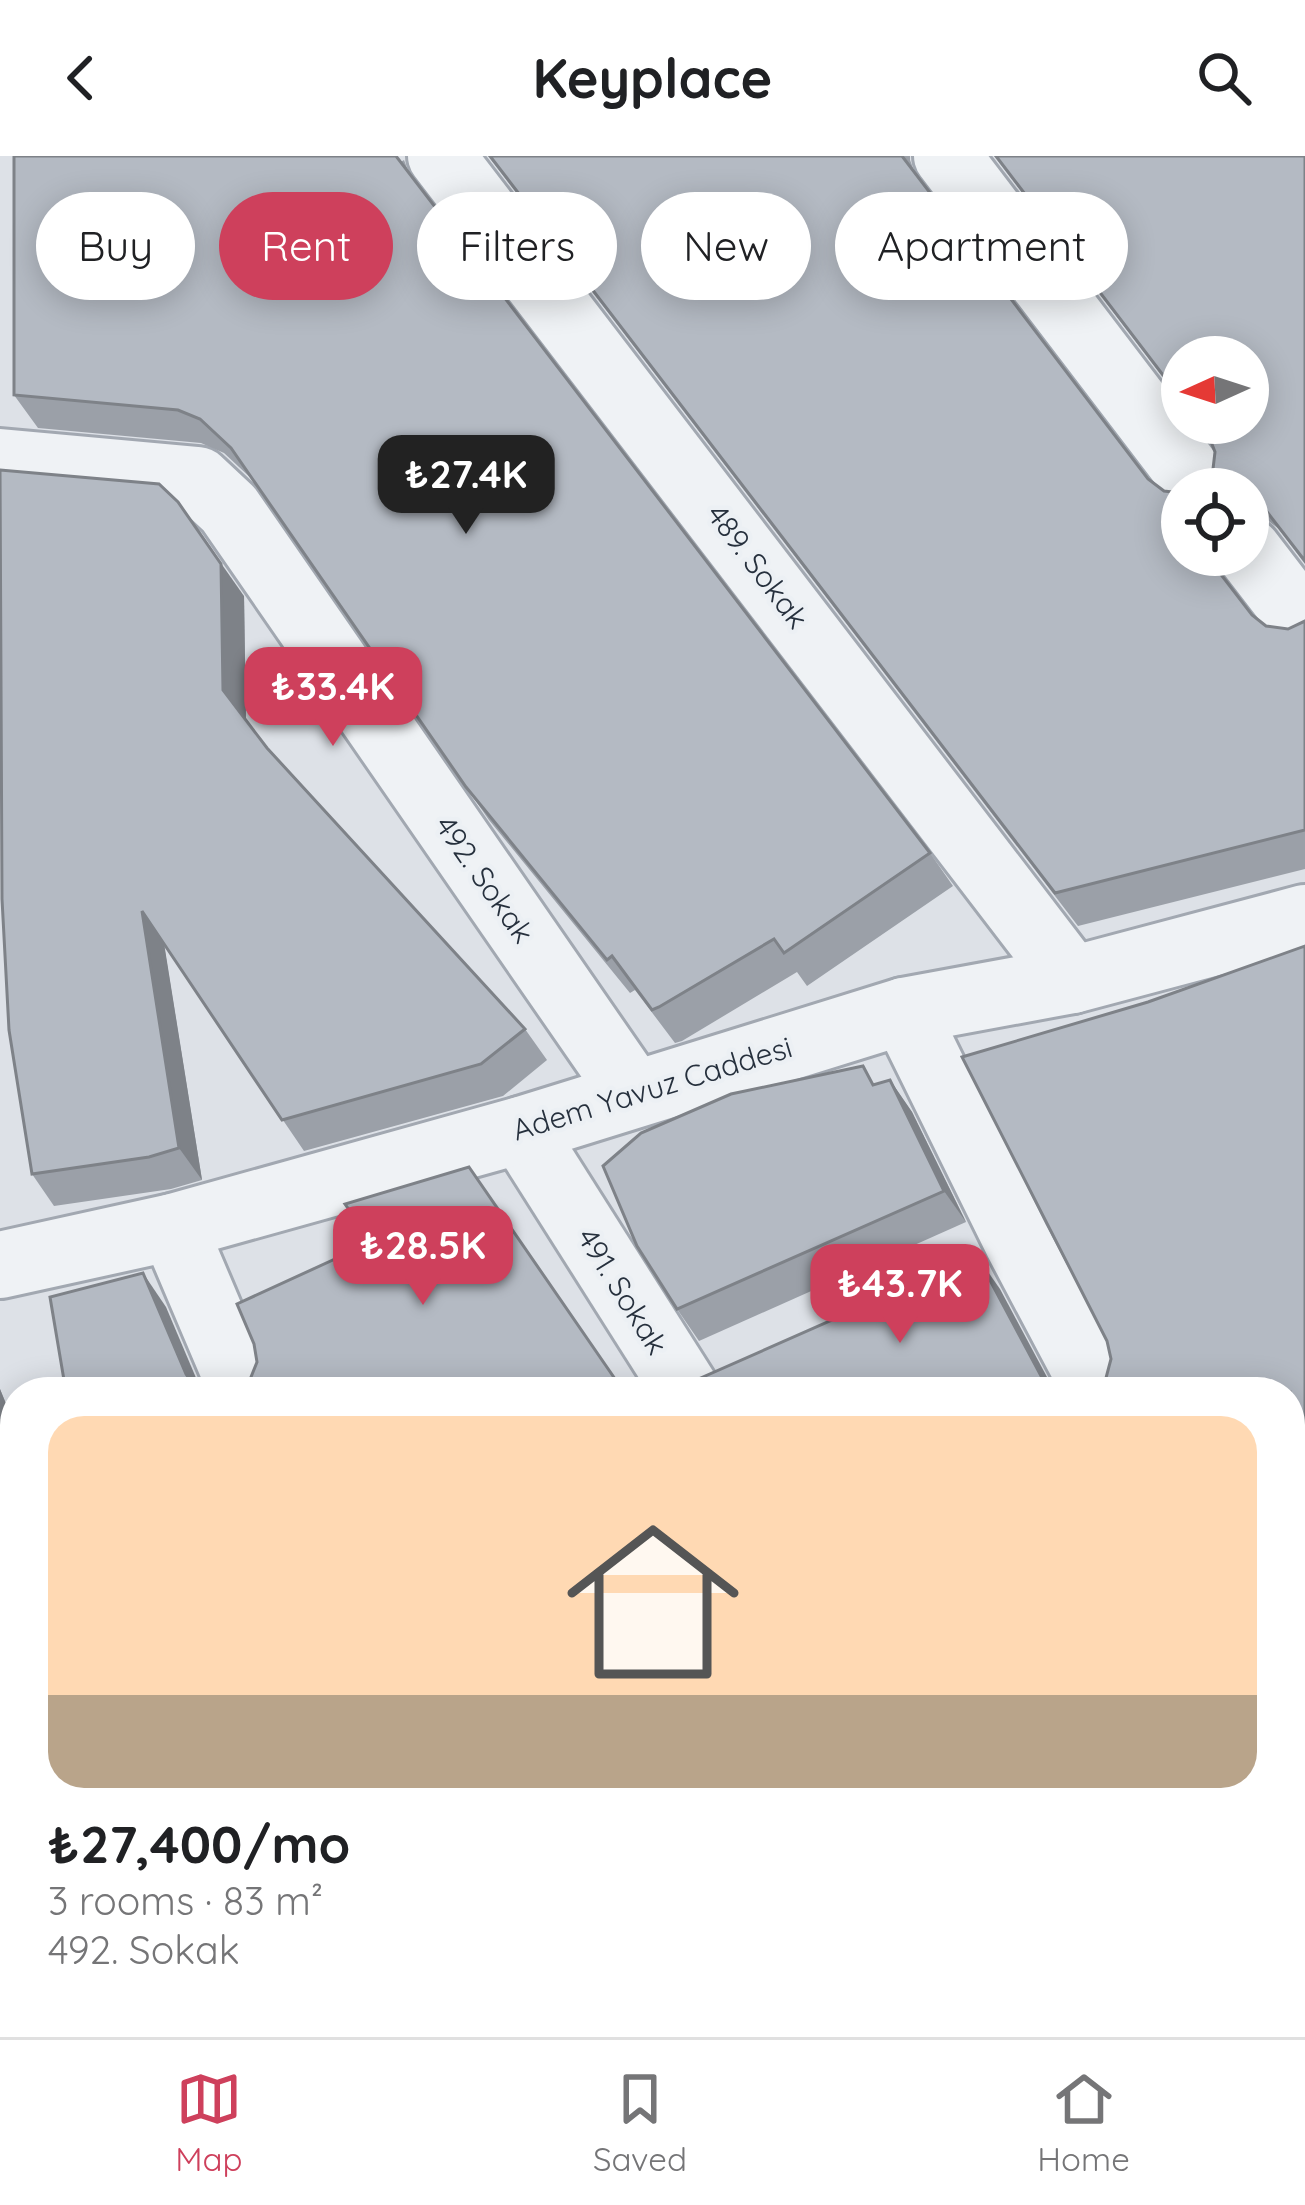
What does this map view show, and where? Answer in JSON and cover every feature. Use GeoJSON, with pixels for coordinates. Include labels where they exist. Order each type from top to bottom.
{"type":"FeatureCollection","features":[{"type":"Feature","properties":{"kind":"street","name":"489. Sokak"},"geometry":{"type":"LineString","coordinates":[[441,156],[1072,980]]}},
{"type":"Feature","properties":{"kind":"street"},"geometry":{"type":"LineString","coordinates":[[947,156],[1185,468]]}},
{"type":"Feature","properties":{"kind":"street","name":"492. Sokak"},"geometry":{"type":"LineString","coordinates":[[0,462],[198,480],[229,509],[632,1092]]}},
{"type":"Feature","properties":{"kind":"street"},"geometry":{"type":"LineString","coordinates":[[1268,576],[1305,626]]}},
{"type":"Feature","properties":{"kind":"street","name":"Adem Yavuz Caddesi"},"geometry":{"type":"LineString","coordinates":[[0,1264],[173,1227],[521,1130],[904,1011],[1072,980],[1305,918]]}},
{"type":"Feature","properties":{"kind":"street"},"geometry":{"type":"LineString","coordinates":[[904,1011],[1089,1377]]}},
{"type":"Feature","properties":{"kind":"street","name":"491. Sokak"},"geometry":{"type":"LineString","coordinates":[[521,1130],[678,1377]]}},
{"type":"Feature","properties":{"kind":"street"},"geometry":{"type":"LineString","coordinates":[[173,1227],[237,1377]]}},
{"type":"Feature","properties":{"kind":"street"},"geometry":{"type":"LineString","coordinates":[[954,1269],[1017,1241]]}},
{"type":"Feature","properties":{"kind":"street"},"geometry":{"type":"LineString","coordinates":[[713,1377],[747,1361]]}},
{"type":"Feature","properties":{"kind":"building"},"geometry":{"type":"Polygon","coordinates":[[[14,156],[396,156],[424,192],[417,192],[417,300],[506,300],[930,853],[784,953],[774,939],[652,1010],[612,956],[607,960],[466,787],[231,448],[200,419],[178,410],[14,395],[14,156]]]}},
{"type":"Feature","properties":{"kind":"building"},"geometry":{"type":"Polygon","coordinates":[[[490,156],[902,156],[929,192],[835,192],[835,300],[1012,300],[1148,479],[1161,489],[1161,576],[1222,576],[1266,626],[1288,629],[1305,621],[1305,830],[1055,893],[600,300],[617,300],[617,192],[518,192],[490,156]]]}},
{"type":"Feature","properties":{"kind":"building"},"geometry":{"type":"Polygon","coordinates":[[[996,156],[1305,156],[1305,561],[1269,514],[1269,468],[1213,468],[1212,444],[1269,444],[1269,336],[1161,336],[1161,372],[1106,300],[1128,300],[1128,192],[1023,192],[996,156]]]}},
{"type":"Feature","properties":{"kind":"building"},"geometry":{"type":"Polygon","coordinates":[[[0,470],[159,484],[178,502],[221,564],[223,690],[267,748],[525,1029],[481,1064],[282,1120],[142,911],[179,1148],[149,1157],[32,1174],[9,1030],[2,899],[0,470]]]}},
{"type":"Feature","properties":{"kind":"building"},"geometry":{"type":"Polygon","coordinates":[[[1305,946],[1305,1377],[1106,1377],[1111,1359],[1107,1341],[962,1057],[1148,1002],[1305,946]]]}},
{"type":"Feature","properties":{"kind":"building"},"geometry":{"type":"Polygon","coordinates":[[[863,1066],[873,1085],[890,1080],[944,1191],[677,1309],[637,1246],[603,1166],[641,1133],[731,1094],[863,1066]]]}},
{"type":"Feature","properties":{"kind":"building"},"geometry":{"type":"Polygon","coordinates":[[[469,1167],[614,1377],[251,1377],[257,1362],[254,1344],[237,1304],[372,1242],[345,1204],[469,1167]]]}},
{"type":"Feature","properties":{"kind":"building"},"geometry":{"type":"Polygon","coordinates":[[[977,1256],[1042,1377],[703,1377],[977,1256]]]}},
{"type":"Feature","properties":{"kind":"building"},"geometry":{"type":"Polygon","coordinates":[[[143,1273],[188,1377],[63,1377],[50,1297],[143,1273]]]}}]}
